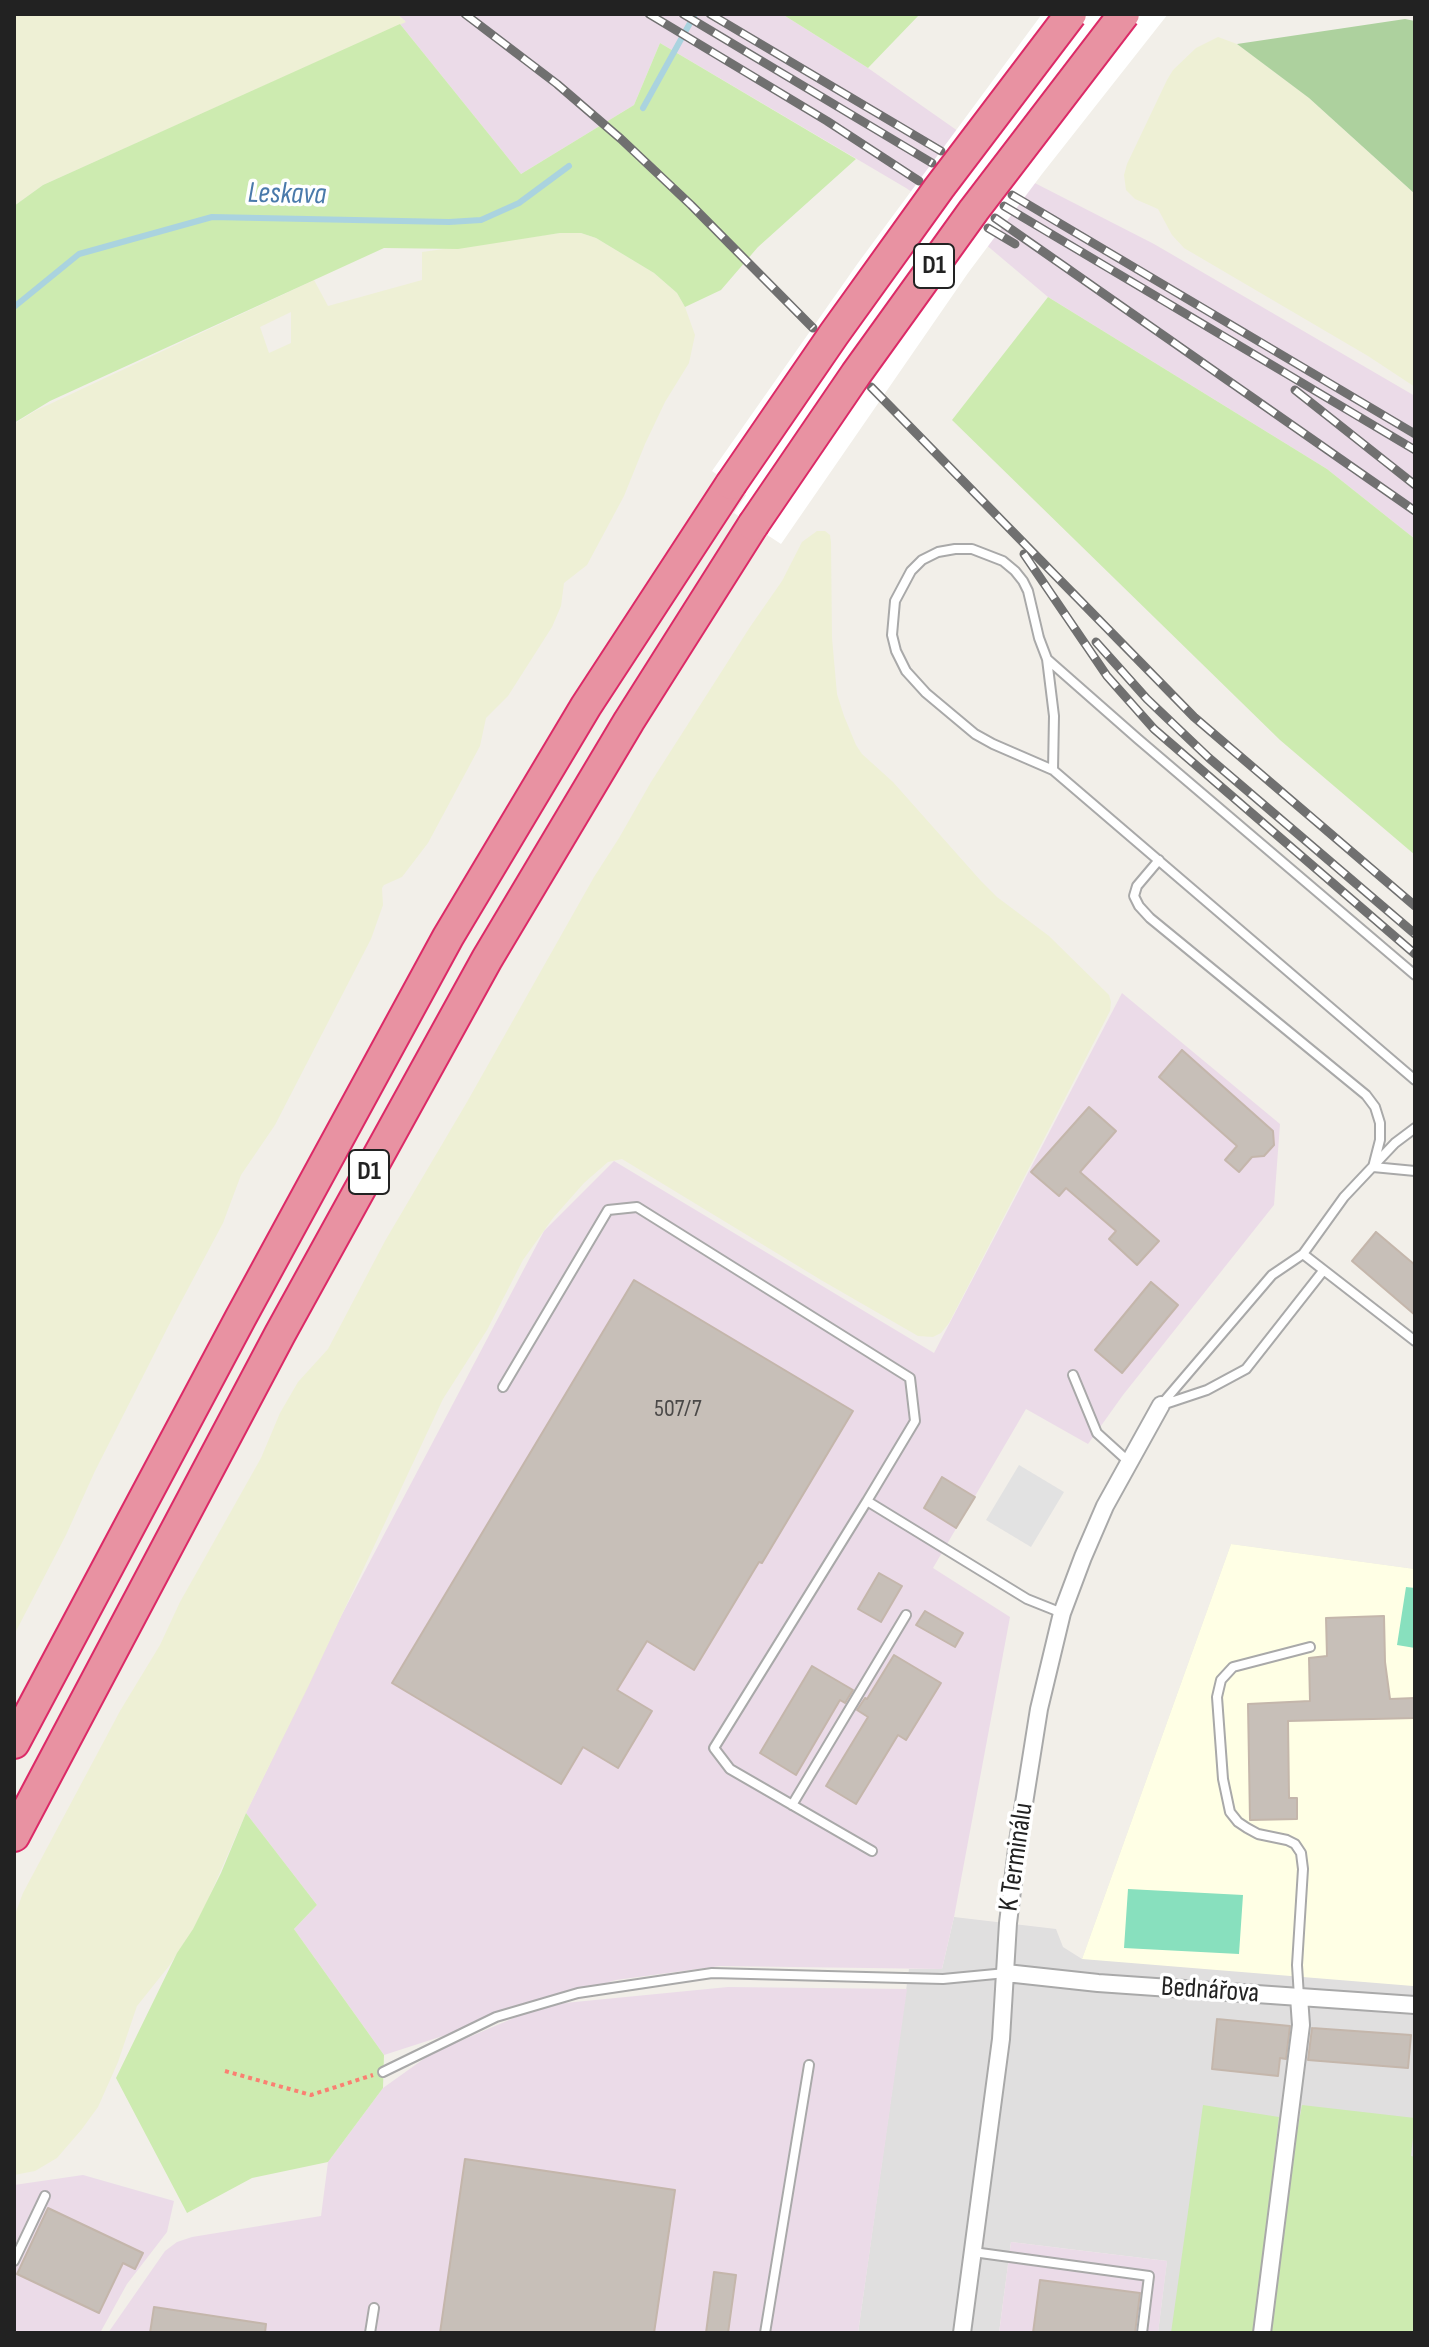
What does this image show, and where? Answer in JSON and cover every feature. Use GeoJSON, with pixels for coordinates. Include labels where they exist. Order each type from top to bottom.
{"type":"FeatureCollection","features":[{"type":"Feature","properties":{"kind":"highway","name":"D1"},"geometry":{"type":"LineString","coordinates":[[14,1743],[448,937],[586,706],[731,484],[834,334],[930,200],[1071,14]]}},
{"type":"Feature","properties":{"kind":"highway","name":"D1"},"geometry":{"type":"LineString","coordinates":[[14,1836],[280,1334],[487,959],[629,721],[753,525],[856,374],[957,233],[1124,14]]}},
{"type":"Feature","properties":{"kind":"street","name":"K Terminálu"},"geometry":{"type":"LineString","coordinates":[[962,2333],[1001,2039],[1008,1923],[1018,1841],[1039,1709],[1062,1613],[1094,1532],[1161,1405]]}},
{"type":"Feature","properties":{"kind":"street","name":"Bednářova"},"geometry":{"type":"LineString","coordinates":[[1006,1973],[1098,1983],[1415,2005]]}},
{"type":"Feature","properties":{"kind":"street"},"geometry":{"type":"LineString","coordinates":[[1262,2333],[1301,2025],[1299,1997]]}},
{"type":"Feature","properties":{"kind":"lane"},"geometry":{"type":"LineString","coordinates":[[1053,770],[1054,716],[1047,659],[1028,591],[1015,571],[1003,561],[972,549],[938,552],[922,560],[901,585],[895,601],[892,635],[906,671],[926,693],[975,734],[1053,770],[1415,1080]]}},
{"type":"Feature","properties":{"kind":"lane"},"geometry":{"type":"LineString","coordinates":[[1047,659],[1415,975]]}},
{"type":"Feature","properties":{"kind":"lane"},"geometry":{"type":"LineString","coordinates":[[1159,860],[1137,886],[1134,896],[1139,906],[1366,1095],[1375,1107],[1380,1123],[1380,1140],[1373,1167]]}},
{"type":"Feature","properties":{"kind":"lane"},"geometry":{"type":"LineString","coordinates":[[1161,1405],[1272,1275],[1303,1254],[1344,1197],[1395,1143],[1415,1128]]}},
{"type":"Feature","properties":{"kind":"lane"},"geometry":{"type":"LineString","coordinates":[[1373,1167],[1415,1171]]}},
{"type":"Feature","properties":{"kind":"lane"},"geometry":{"type":"LineString","coordinates":[[503,1387],[608,1210],[637,1207],[910,1378],[915,1421],[714,1748],[730,1769],[872,1851]]}},
{"type":"Feature","properties":{"kind":"lane"},"geometry":{"type":"LineString","coordinates":[[1303,1254],[1415,1341]]}},
{"type":"Feature","properties":{"kind":"lane"},"geometry":{"type":"LineString","coordinates":[[1161,1405],[1207,1390],[1246,1369],[1323,1271]]}},
{"type":"Feature","properties":{"kind":"lane"},"geometry":{"type":"LineString","coordinates":[[1073,1375],[1097,1433],[1129,1462]]}},
{"type":"Feature","properties":{"kind":"lane"},"geometry":{"type":"LineString","coordinates":[[867,1501],[1027,1599],[1062,1613]]}},
{"type":"Feature","properties":{"kind":"lane"},"geometry":{"type":"LineString","coordinates":[[792,1805],[906,1615]]}},
{"type":"Feature","properties":{"kind":"lane"},"geometry":{"type":"LineString","coordinates":[[1299,1997],[1297,1965],[1303,1869],[1301,1853],[1295,1844],[1287,1840],[1258,1834],[1247,1828],[1230,1812],[1223,1779],[1217,1697],[1221,1680],[1233,1667],[1310,1647]]}},
{"type":"Feature","properties":{"kind":"lane"},"geometry":{"type":"LineString","coordinates":[[383,2072],[496,2017],[578,1993],[712,1973],[943,1979],[1006,1973]]}},
{"type":"Feature","properties":{"kind":"lane"},"geometry":{"type":"LineString","coordinates":[[765,2333],[809,2065]]}},
{"type":"Feature","properties":{"kind":"lane"},"geometry":{"type":"LineString","coordinates":[[14,2261],[45,2196]]}},
{"type":"Feature","properties":{"kind":"lane"},"geometry":{"type":"LineString","coordinates":[[972,2252],[1149,2276],[1142,2333]]}},
{"type":"Feature","properties":{"kind":"lane"},"geometry":{"type":"LineString","coordinates":[[370,2333],[374,2308]]}},
{"type":"Feature","properties":{"kind":"path"},"geometry":{"type":"LineString","coordinates":[[225,2071],[311,2095],[383,2072]]}},
{"type":"Feature","properties":{"kind":"shaded area"},"geometry":{"type":"Polygon","coordinates":[[[14,14],[397,14],[406,22],[43,185],[14,206],[14,14]]]}},
{"type":"Feature","properties":{"kind":"shaded area"},"geometry":{"type":"Polygon","coordinates":[[[397,14],[782,14],[868,68],[1025,178],[1154,244],[1415,396],[1415,539],[1327,469],[1048,297],[972,233],[906,188],[660,43],[634,105],[521,174],[400,24],[405,21],[397,14]]]}},
{"type":"Feature","properties":{"kind":"shaded area"},"geometry":{"type":"Polygon","coordinates":[[[1218,37],[1237,44],[1309,98],[1415,194],[1415,387],[1184,248],[1172,235],[1158,209],[1135,199],[1126,190],[1124,175],[1127,164],[1173,70],[1196,48],[1218,37]]]}},
{"type":"Feature","properties":{"kind":"shaded area"},"geometry":{"type":"Polygon","coordinates":[[[560,233],[581,233],[596,238],[654,273],[677,293],[695,335],[689,363],[665,402],[624,496],[587,565],[564,583],[561,606],[552,627],[508,696],[486,718],[480,746],[428,843],[402,877],[382,888],[383,905],[371,939],[275,1125],[241,1175],[223,1223],[14,1635],[14,424],[35,411],[314,280],[328,306],[422,280],[422,252],[560,233]],[[291,312],[260,327],[269,353],[291,343],[291,312]]]}},
{"type":"Feature","properties":{"kind":"shaded area"},"geometry":{"type":"Polygon","coordinates":[[[817,531],[830,535],[832,638],[837,694],[856,745],[997,897],[1049,936],[1109,995],[1110,1011],[949,1323],[933,1337],[918,1336],[622,1159],[608,1162],[584,1183],[553,1218],[523,1260],[487,1330],[443,1399],[246,1813],[207,1902],[169,1966],[137,2006],[118,2062],[98,2107],[57,2158],[35,2171],[14,2175],[14,1917],[23,1893],[261,1458],[280,1413],[298,1382],[328,1349],[385,1241],[651,782],[782,581],[802,542],[817,531]]]}},
{"type":"Feature","properties":{"kind":"shaded area"},"geometry":{"type":"Polygon","coordinates":[[[1122,993],[1280,1124],[1274,1205],[1123,1395],[1088,1444],[1026,1409],[933,1568],[1010,1617],[942,1969],[720,1966],[616,1980],[384,2055],[294,1929],[317,1905],[246,1813],[339,1620],[544,1231],[614,1161],[934,1353],[1122,993]]]}},
{"type":"Feature","properties":{"kind":"shaded area"},"geometry":{"type":"Polygon","coordinates":[[[1019,1465],[1064,1492],[1031,1547],[986,1520],[1019,1465]]]}},
{"type":"Feature","properties":{"kind":"shaded area"},"geometry":{"type":"Polygon","coordinates":[[[1231,1544],[1415,1569],[1415,2333],[1158,2333],[1167,2261],[1011,2242],[999,2333],[858,2333],[909,1969],[942,1969],[954,1917],[1056,1929],[1063,1947],[1082,1959],[1231,1544]]]}},
{"type":"Feature","properties":{"kind":"shaded area"},"geometry":{"type":"Polygon","coordinates":[[[1231,1544],[1415,1569],[1413,1986],[1082,1959],[1231,1544]]]}},
{"type":"Feature","properties":{"kind":"shaded area"},"geometry":{"type":"Polygon","coordinates":[[[728,1987],[907,1989],[858,2333],[108,2333],[165,2251],[177,2242],[321,2216],[328,2162],[383,2088],[432,2053],[544,2005],[728,1987]]]}},
{"type":"Feature","properties":{"kind":"shaded area"},"geometry":{"type":"Polygon","coordinates":[[[83,2175],[174,2201],[167,2232],[127,2284],[100,2333],[14,2333],[14,2185],[83,2175]]]}},
{"type":"Feature","properties":{"kind":"shaded area"},"geometry":{"type":"Polygon","coordinates":[[[1011,2242],[1167,2261],[1158,2333],[999,2333],[1011,2242]]]}},
{"type":"Feature","properties":{"kind":"green space"},"geometry":{"type":"Polygon","coordinates":[[[782,14],[920,14],[868,68],[782,14]]]}},
{"type":"Feature","properties":{"kind":"green space"},"geometry":{"type":"Polygon","coordinates":[[[1405,19],[1415,21],[1415,194],[1309,98],[1237,44],[1405,19]]]}},
{"type":"Feature","properties":{"kind":"green space"},"geometry":{"type":"Polygon","coordinates":[[[400,24],[521,174],[634,105],[660,43],[856,159],[758,247],[721,290],[685,307],[677,293],[654,273],[596,238],[581,233],[560,233],[458,249],[384,248],[50,401],[14,423],[14,206],[43,185],[400,24]]]}},
{"type":"Feature","properties":{"kind":"green space"},"geometry":{"type":"Polygon","coordinates":[[[1048,297],[1327,469],[1415,539],[1415,855],[1280,740],[952,420],[1048,297]]]}},
{"type":"Feature","properties":{"kind":"green space"},"geometry":{"type":"Polygon","coordinates":[[[1406,1587],[1415,1588],[1415,1648],[1397,1645],[1406,1587]]]}},
{"type":"Feature","properties":{"kind":"green space"},"geometry":{"type":"Polygon","coordinates":[[[246,1813],[317,1905],[294,1929],[384,2055],[383,2088],[328,2162],[252,2178],[187,2213],[116,2078],[177,1953],[193,1929],[221,1873],[246,1813]]]}},
{"type":"Feature","properties":{"kind":"green space"},"geometry":{"type":"Polygon","coordinates":[[[1128,1889],[1243,1895],[1239,1954],[1124,1948],[1128,1889]]]}},
{"type":"Feature","properties":{"kind":"green space"},"geometry":{"type":"Polygon","coordinates":[[[1203,2105],[1279,2117],[1254,2333],[1171,2333],[1203,2105]]]}},
{"type":"Feature","properties":{"kind":"green space"},"geometry":{"type":"Polygon","coordinates":[[[1302,2105],[1415,2118],[1411,2156],[1415,2157],[1415,2333],[1267,2333],[1286,2192],[1302,2105]]]}},
{"type":"Feature","properties":{"kind":"pier"},"geometry":{"type":"Polygon","coordinates":[[[1042,14],[1168,14],[968,273],[781,544],[734,513],[746,495],[712,471],[858,263],[1042,14]]]}},
{"type":"Feature","properties":{"kind":"building"},"geometry":{"type":"Polygon","coordinates":[[[1182,1050],[1273,1131],[1274,1145],[1264,1156],[1252,1157],[1239,1172],[1225,1160],[1237,1146],[1159,1077],[1182,1050]]]}},
{"type":"Feature","properties":{"kind":"building"},"geometry":{"type":"Polygon","coordinates":[[[1089,1107],[1116,1131],[1080,1172],[1159,1241],[1137,1265],[1109,1239],[1116,1231],[1066,1188],[1059,1196],[1031,1172],[1089,1107]]]}},
{"type":"Feature","properties":{"kind":"building"},"geometry":{"type":"Polygon","coordinates":[[[1376,1232],[1415,1265],[1415,1315],[1352,1261],[1376,1232]]]}},
{"type":"Feature","properties":{"kind":"building"},"geometry":{"type":"Polygon","coordinates":[[[634,1280],[853,1411],[694,1670],[647,1641],[617,1690],[652,1711],[618,1768],[583,1747],[561,1784],[392,1683],[634,1280]]]}},
{"type":"Feature","properties":{"kind":"building"},"geometry":{"type":"Polygon","coordinates":[[[1151,1282],[1178,1305],[1122,1373],[1095,1350],[1151,1282]]]}},
{"type":"Feature","properties":{"kind":"building"},"geometry":{"type":"Polygon","coordinates":[[[942,1477],[975,1497],[956,1528],[924,1508],[942,1477]]]}},
{"type":"Feature","properties":{"kind":"building"},"geometry":{"type":"Polygon","coordinates":[[[879,1573],[902,1586],[881,1622],[858,1609],[879,1573]]]}},
{"type":"Feature","properties":{"kind":"building"},"geometry":{"type":"Polygon","coordinates":[[[925,1611],[963,1633],[955,1647],[916,1625],[925,1611]]]}},
{"type":"Feature","properties":{"kind":"building"},"geometry":{"type":"Polygon","coordinates":[[[1384,1616],[1390,1699],[1415,1698],[1415,1718],[1288,1721],[1289,1798],[1297,1798],[1297,1819],[1250,1820],[1248,1704],[1310,1701],[1309,1658],[1327,1656],[1326,1618],[1384,1616]]]}},
{"type":"Feature","properties":{"kind":"building"},"geometry":{"type":"Polygon","coordinates":[[[894,1655],[941,1683],[906,1740],[898,1735],[856,1804],[826,1786],[868,1717],[857,1710],[894,1655]]]}},
{"type":"Feature","properties":{"kind":"building"},"geometry":{"type":"Polygon","coordinates":[[[812,1666],[853,1690],[845,1703],[840,1700],[796,1775],[760,1753],[812,1666]]]}},
{"type":"Feature","properties":{"kind":"building"},"geometry":{"type":"Polygon","coordinates":[[[1217,2019],[1290,2026],[1286,2059],[1280,2058],[1278,2076],[1212,2069],[1217,2019]]]}},
{"type":"Feature","properties":{"kind":"building"},"geometry":{"type":"Polygon","coordinates":[[[1312,2028],[1411,2035],[1408,2068],[1308,2060],[1312,2028]]]}},
{"type":"Feature","properties":{"kind":"building"},"geometry":{"type":"Polygon","coordinates":[[[465,2159],[675,2190],[654,2333],[440,2333],[465,2159]]]}},
{"type":"Feature","properties":{"kind":"building"},"geometry":{"type":"Polygon","coordinates":[[[48,2208],[143,2253],[135,2269],[123,2263],[99,2313],[17,2274],[48,2208]]]}},
{"type":"Feature","properties":{"kind":"building"},"geometry":{"type":"Polygon","coordinates":[[[714,2272],[736,2275],[728,2333],[706,2333],[714,2272]]]}},
{"type":"Feature","properties":{"kind":"building"},"geometry":{"type":"Polygon","coordinates":[[[1040,2280],[1140,2293],[1135,2333],[1033,2333],[1040,2280]]]}},
{"type":"Feature","properties":{"kind":"building"},"geometry":{"type":"Polygon","coordinates":[[[154,2307],[266,2324],[265,2333],[150,2333],[154,2307]]]}},
{"type":"Feature","properties":{"kind":"waterway","name":"Leskava"},"geometry":{"type":"LineString","coordinates":[[643,108],[695,14]]}},
{"type":"Feature","properties":{"kind":"waterway","name":"Leskava"},"geometry":{"type":"LineString","coordinates":[[14,307],[79,254],[212,217],[481,220],[519,203],[569,166]]}},
{"type":"Feature","properties":{"kind":"railway"},"geometry":{"type":"LineString","coordinates":[[465,14],[557,84],[621,139],[813,328]]}},
{"type":"Feature","properties":{"kind":"railway"},"geometry":{"type":"LineString","coordinates":[[649,14],[827,121],[919,181]]}},
{"type":"Feature","properties":{"kind":"railway"},"geometry":{"type":"LineString","coordinates":[[683,14],[932,163]]}},
{"type":"Feature","properties":{"kind":"railway"},"geometry":{"type":"LineString","coordinates":[[710,14],[941,151]]}},
{"type":"Feature","properties":{"kind":"railway"},"geometry":{"type":"LineString","coordinates":[[1012,195],[1415,434]]}},
{"type":"Feature","properties":{"kind":"railway"},"geometry":{"type":"LineString","coordinates":[[1004,206],[1415,450]]}},
{"type":"Feature","properties":{"kind":"railway"},"geometry":{"type":"LineString","coordinates":[[995,218],[1415,511]]}},
{"type":"Feature","properties":{"kind":"railway"},"geometry":{"type":"LineString","coordinates":[[988,228],[1015,244]]}},
{"type":"Feature","properties":{"kind":"railway"},"geometry":{"type":"LineString","coordinates":[[871,387],[1194,717],[1415,906]]}},
{"type":"Feature","properties":{"kind":"railway"},"geometry":{"type":"LineString","coordinates":[[1295,390],[1415,485]]}},
{"type":"Feature","properties":{"kind":"railway"},"geometry":{"type":"LineString","coordinates":[[1024,554],[1107,676],[1154,729],[1415,954]]}},
{"type":"Feature","properties":{"kind":"railway"},"geometry":{"type":"LineString","coordinates":[[1096,642],[1147,699],[1209,758],[1415,934]]}}]}
